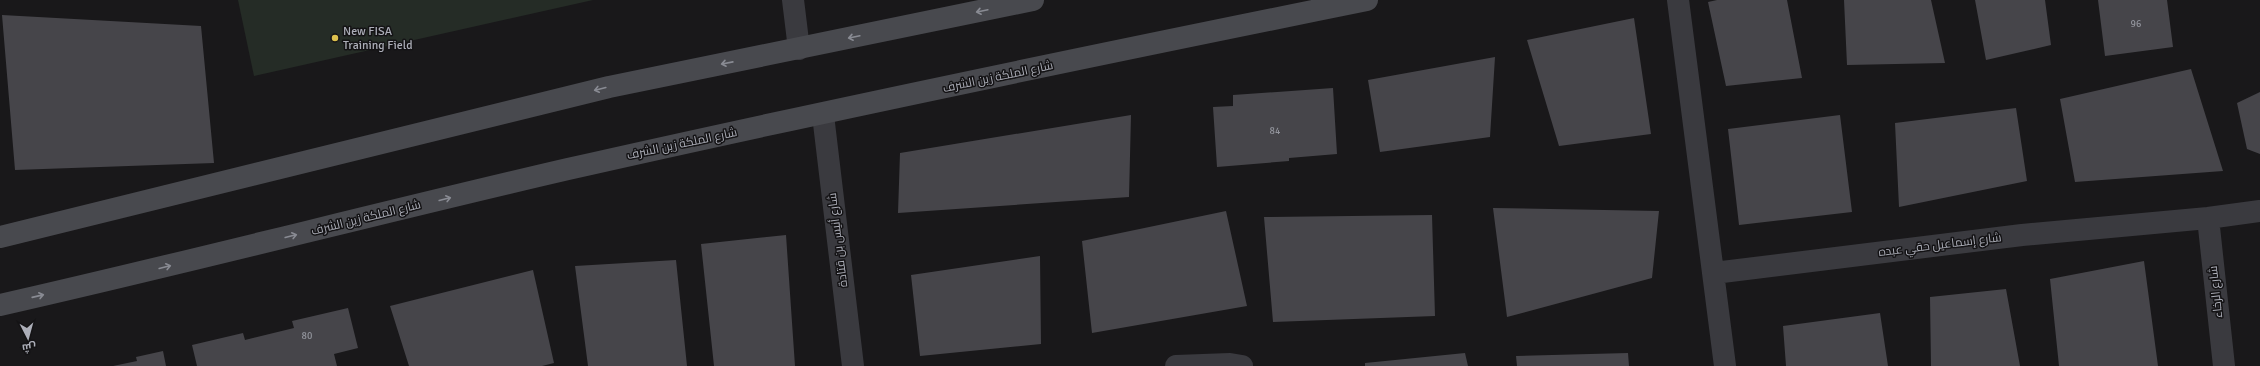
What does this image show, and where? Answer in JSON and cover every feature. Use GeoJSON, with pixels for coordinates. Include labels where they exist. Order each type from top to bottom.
{"type":"FeatureCollection","features":[{"type":"Feature","properties":{"kind":"main road"},"geometry":{"type":"LineString","coordinates":[[0,237],[609,87],[1033,0]]}},
{"type":"Feature","properties":{"kind":"main road","name":"شارع الملكة زين الشرف"},"geometry":{"type":"LineString","coordinates":[[0,305],[568,169],[1367,0]]}},
{"type":"Feature","properties":{"kind":"street"},"geometry":{"type":"LineString","coordinates":[[793,0],[799,49]]}},
{"type":"Feature","properties":{"kind":"street"},"geometry":{"type":"LineString","coordinates":[[1678,0],[1726,366]]}},
{"type":"Feature","properties":{"kind":"street","name":"شارع أنيس بن قتادة"},"geometry":{"type":"LineString","coordinates":[[823,115],[854,366]]}},
{"type":"Feature","properties":{"kind":"street","name":"شارع إسماعيل حقي عبده"},"geometry":{"type":"LineString","coordinates":[[1714,273],[2022,235],[2208,218],[2260,211]]}},
{"type":"Feature","properties":{"kind":"street","name":"شارع الرخاء"},"geometry":{"type":"LineString","coordinates":[[2208,218],[2224,366]]}},
{"type":"Feature","properties":{"kind":"street"},"geometry":{"type":"LineString","coordinates":[[1176,366],[1230,364],[1242,366]]}},
{"type":"Feature","properties":{"kind":"shaded area","name":"New FISA Training Field"},"geometry":{"type":"Polygon","coordinates":[[[238,0],[593,0],[254,76],[238,0]]]}},
{"type":"Feature","properties":{"kind":"building"},"geometry":{"type":"Polygon","coordinates":[[[1717,0],[1787,0],[1802,78],[1726,86],[1708,2],[1717,0]]]}},
{"type":"Feature","properties":{"kind":"building"},"geometry":{"type":"Polygon","coordinates":[[[1844,0],[1931,0],[1945,63],[1847,65],[1844,0]]]}},
{"type":"Feature","properties":{"kind":"building"},"geometry":{"type":"Polygon","coordinates":[[[1975,0],[2045,0],[2051,45],[1986,60],[1975,0]]]}},
{"type":"Feature","properties":{"kind":"building"},"geometry":{"type":"Polygon","coordinates":[[[2098,0],[2167,0],[2173,47],[2105,56],[2098,0]]]}},
{"type":"Feature","properties":{"kind":"building"},"geometry":{"type":"Polygon","coordinates":[[[2,15],[201,26],[214,163],[15,170],[2,15]]]}},
{"type":"Feature","properties":{"kind":"building"},"geometry":{"type":"Polygon","coordinates":[[[1634,18],[1651,134],[1559,146],[1527,40],[1634,18]]]}},
{"type":"Feature","properties":{"kind":"building"},"geometry":{"type":"Polygon","coordinates":[[[1495,57],[1490,137],[1380,152],[1368,80],[1495,57]]]}},
{"type":"Feature","properties":{"kind":"building"},"geometry":{"type":"Polygon","coordinates":[[[2191,69],[2223,171],[2075,182],[2060,99],[2191,69]]]}},
{"type":"Feature","properties":{"kind":"building"},"geometry":{"type":"Polygon","coordinates":[[[1333,88],[1337,154],[1289,158],[1289,161],[1217,167],[1213,107],[1233,106],[1233,95],[1333,88]]]}},
{"type":"Feature","properties":{"kind":"building"},"geometry":{"type":"Polygon","coordinates":[[[2260,92],[2260,154],[2247,149],[2237,103],[2260,92]]]}},
{"type":"Feature","properties":{"kind":"building"},"geometry":{"type":"Polygon","coordinates":[[[2016,108],[2027,181],[1899,207],[1895,123],[2016,108]]]}},
{"type":"Feature","properties":{"kind":"building"},"geometry":{"type":"Polygon","coordinates":[[[1131,115],[1129,197],[898,213],[900,153],[1131,115]]]}},
{"type":"Feature","properties":{"kind":"building"},"geometry":{"type":"Polygon","coordinates":[[[1840,115],[1852,212],[1739,225],[1728,129],[1840,115]]]}},
{"type":"Feature","properties":{"kind":"building"},"geometry":{"type":"Polygon","coordinates":[[[1493,208],[1659,211],[1652,278],[1507,317],[1493,208]]]}},
{"type":"Feature","properties":{"kind":"building"},"geometry":{"type":"Polygon","coordinates":[[[1226,211],[1247,306],[1092,333],[1082,241],[1226,211]]]}},
{"type":"Feature","properties":{"kind":"building"},"geometry":{"type":"Polygon","coordinates":[[[1432,215],[1435,316],[1273,322],[1264,217],[1432,215]]]}},
{"type":"Feature","properties":{"kind":"building"},"geometry":{"type":"Polygon","coordinates":[[[786,235],[795,366],[714,366],[701,244],[786,235]]]}},
{"type":"Feature","properties":{"kind":"building"},"geometry":{"type":"Polygon","coordinates":[[[1040,256],[1041,344],[920,356],[911,275],[1040,256]]]}},
{"type":"Feature","properties":{"kind":"building"},"geometry":{"type":"Polygon","coordinates":[[[676,260],[687,366],[588,366],[575,266],[676,260]]]}},
{"type":"Feature","properties":{"kind":"building"},"geometry":{"type":"Polygon","coordinates":[[[2144,261],[2158,366],[2059,366],[2050,279],[2144,261]]]}},
{"type":"Feature","properties":{"kind":"building"},"geometry":{"type":"Polygon","coordinates":[[[533,270],[554,363],[542,366],[409,366],[390,306],[533,270]]]}},
{"type":"Feature","properties":{"kind":"building"},"geometry":{"type":"Polygon","coordinates":[[[2006,289],[2020,366],[1931,366],[1930,297],[2006,289]]]}},
{"type":"Feature","properties":{"kind":"building"},"geometry":{"type":"Polygon","coordinates":[[[348,308],[358,348],[334,354],[337,366],[197,366],[192,345],[243,333],[245,340],[294,328],[292,321],[348,308]]]}},
{"type":"Feature","properties":{"kind":"building"},"geometry":{"type":"Polygon","coordinates":[[[1880,313],[1888,366],[1786,366],[1783,326],[1880,313]]]}},
{"type":"Feature","properties":{"kind":"building"},"geometry":{"type":"Polygon","coordinates":[[[163,351],[166,366],[113,366],[137,361],[136,357],[163,351]]]}},
{"type":"Feature","properties":{"kind":"building"},"geometry":{"type":"Polygon","coordinates":[[[1465,353],[1468,366],[1365,366],[1365,363],[1465,353]]]}},
{"type":"Feature","properties":{"kind":"building"},"geometry":{"type":"Polygon","coordinates":[[[1628,353],[1629,366],[1517,366],[1516,356],[1628,353]]]}},
{"type":"Feature","properties":{"kind":"place","name":"New FISA Training Field"},"geometry":{"type":"Point","coordinates":[335,38]}}]}
